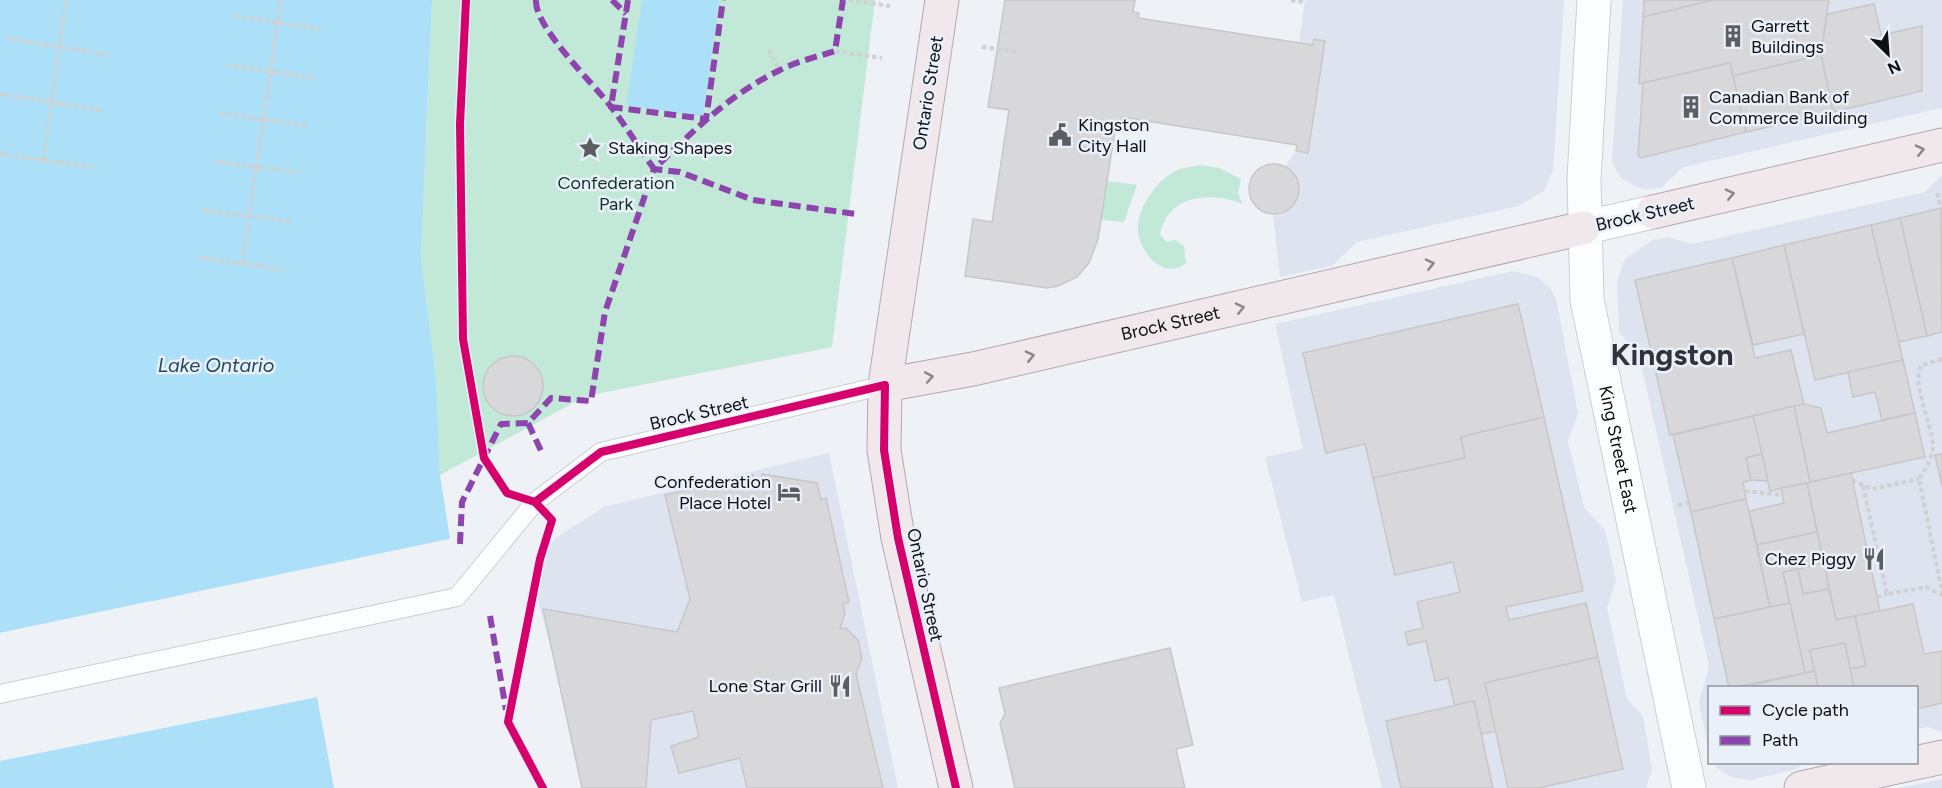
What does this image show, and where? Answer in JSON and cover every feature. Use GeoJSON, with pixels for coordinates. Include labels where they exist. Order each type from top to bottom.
{"type":"FeatureCollection","features":[{"type":"Feature","properties":{"kind":"main road","name":"Ontario Street"},"geometry":{"type":"LineString","coordinates":[[942,0],[885,385],[884,450],[898,538],[956,788]]}},
{"type":"Feature","properties":{"kind":"main road","name":"King Street East"},"geometry":{"type":"LineString","coordinates":[[1594,0],[1583,228],[1587,300],[1689,788]]}},
{"type":"Feature","properties":{"kind":"main road","name":"Brock Street"},"geometry":{"type":"LineString","coordinates":[[885,385],[973,369],[1942,146]]}},
{"type":"Feature","properties":{"kind":"main road"},"geometry":{"type":"LineString","coordinates":[[1918,762],[1942,757]]}},
{"type":"Feature","properties":{"kind":"main road"},"geometry":{"type":"LineString","coordinates":[[1801,788],[1910,764]]}},
{"type":"Feature","properties":{"kind":"lane","name":"Brock Street"},"geometry":{"type":"LineString","coordinates":[[0,694],[457,597],[535,502],[601,453],[885,385]]}},
{"type":"Feature","properties":{"kind":"path"},"geometry":{"type":"LineString","coordinates":[[43,160],[66,0]]}},
{"type":"Feature","properties":{"kind":"path"},"geometry":{"type":"LineString","coordinates":[[242,264],[281,0]]}},
{"type":"Feature","properties":{"kind":"path"},"geometry":{"type":"LineString","coordinates":[[849,0],[890,6]]}},
{"type":"Feature","properties":{"kind":"path"},"geometry":{"type":"LineString","coordinates":[[1291,0],[1304,2]]}},
{"type":"Feature","properties":{"kind":"path"},"geometry":{"type":"LineString","coordinates":[[235,16],[322,29]]}},
{"type":"Feature","properties":{"kind":"path"},"geometry":{"type":"LineString","coordinates":[[7,38],[109,55]]}},
{"type":"Feature","properties":{"kind":"path"},"geometry":{"type":"LineString","coordinates":[[982,47],[1019,52]]}},
{"type":"Feature","properties":{"kind":"path"},"geometry":{"type":"LineString","coordinates":[[769,50],[778,70]]}},
{"type":"Feature","properties":{"kind":"path"},"geometry":{"type":"LineString","coordinates":[[835,51],[882,58]]}},
{"type":"Feature","properties":{"kind":"path"},"geometry":{"type":"LineString","coordinates":[[226,65],[314,78]]}},
{"type":"Feature","properties":{"kind":"path"},"geometry":{"type":"LineString","coordinates":[[0,94],[102,110]]}},
{"type":"Feature","properties":{"kind":"path"},"geometry":{"type":"LineString","coordinates":[[220,113],[307,126]]}},
{"type":"Feature","properties":{"kind":"path"},"geometry":{"type":"LineString","coordinates":[[0,154],[93,167]]}},
{"type":"Feature","properties":{"kind":"path"},"geometry":{"type":"LineString","coordinates":[[213,161],[300,173]]}},
{"type":"Feature","properties":{"kind":"path"},"geometry":{"type":"LineString","coordinates":[[1937,193],[1941,208]]}},
{"type":"Feature","properties":{"kind":"path"},"geometry":{"type":"LineString","coordinates":[[204,210],[293,222]]}},
{"type":"Feature","properties":{"kind":"path"},"geometry":{"type":"LineString","coordinates":[[197,257],[286,270]]}},
{"type":"Feature","properties":{"kind":"path"},"geometry":{"type":"LineString","coordinates":[[1942,359],[1926,363],[1919,369],[1918,378],[1933,444],[1931,460],[1919,479],[1942,594]]}},
{"type":"Feature","properties":{"kind":"path"},"geometry":{"type":"LineString","coordinates":[[1852,480],[1872,489],[1919,479]]}},
{"type":"Feature","properties":{"kind":"path"},"geometry":{"type":"LineString","coordinates":[[1863,486],[1887,594]]}},
{"type":"Feature","properties":{"kind":"path"},"geometry":{"type":"LineString","coordinates":[[1745,491],[1782,495]]}},
{"type":"Feature","properties":{"kind":"path"},"geometry":{"type":"LineString","coordinates":[[1678,505],[1688,502]]}},
{"type":"Feature","properties":{"kind":"path"},"geometry":{"type":"LineString","coordinates":[[508,723],[540,559]]}},
{"type":"Feature","properties":{"kind":"path"},"geometry":{"type":"LineString","coordinates":[[1877,597],[1926,587],[1942,594]]}},
{"type":"Feature","properties":{"kind":"shaded area"},"geometry":{"type":"Polygon","coordinates":[[[1305,0],[1564,0],[1553,171],[1544,191],[1518,206],[1357,242],[1332,266],[1280,277],[1273,215],[1285,212],[1294,205],[1299,195],[1299,183],[1295,173],[1285,166],[1296,151],[1308,153],[1325,41],[1314,39],[1313,45],[1299,43],[1305,0]]]}},
{"type":"Feature","properties":{"kind":"shaded area"},"geometry":{"type":"Polygon","coordinates":[[[1623,0],[1942,0],[1942,108],[1683,167],[1662,187],[1649,190],[1638,188],[1621,178],[1612,162],[1623,0]]]}},
{"type":"Feature","properties":{"kind":"shaded area"},"geometry":{"type":"Polygon","coordinates":[[[1942,175],[1942,732],[1928,727],[1918,729],[1918,686],[1708,686],[1708,747],[1699,703],[1709,666],[1639,355],[1619,332],[1617,283],[1624,260],[1653,240],[1668,237],[1692,244],[1925,192],[1942,175]]]}},
{"type":"Feature","properties":{"kind":"shaded area"},"geometry":{"type":"Polygon","coordinates":[[[1513,271],[1537,277],[1551,289],[1556,299],[1578,413],[1568,441],[1584,507],[1605,530],[1616,580],[1607,608],[1627,699],[1643,716],[1652,769],[1646,788],[1382,788],[1334,595],[1302,602],[1265,457],[1303,449],[1275,324],[1513,271]]]}},
{"type":"Feature","properties":{"kind":"shaded area"},"geometry":{"type":"Polygon","coordinates":[[[829,453],[898,788],[592,788],[573,731],[533,582],[554,539],[604,507],[829,453]]]}},
{"type":"Feature","properties":{"kind":"shaded area"},"geometry":{"type":"Polygon","coordinates":[[[1715,764],[1803,764],[1797,769],[1750,780],[1731,777],[1715,764]]]}},
{"type":"Feature","properties":{"kind":"shaded area"},"geometry":{"type":"Polygon","coordinates":[[[1942,779],[1942,788],[1900,788],[1942,779]]]}},
{"type":"Feature","properties":{"kind":"green space","name":"Confederation Park"},"geometry":{"type":"Polygon","coordinates":[[[432,0],[875,0],[832,347],[586,396],[440,475],[436,378],[421,257],[432,0]]]}},
{"type":"Feature","properties":{"kind":"green space"},"geometry":{"type":"Polygon","coordinates":[[[1200,165],[1219,168],[1241,179],[1238,193],[1243,204],[1205,197],[1181,204],[1164,221],[1160,235],[1167,242],[1175,240],[1184,246],[1186,263],[1169,269],[1160,266],[1147,254],[1139,236],[1138,227],[1142,210],[1157,186],[1170,174],[1179,169],[1200,165]]]}},
{"type":"Feature","properties":{"kind":"green space"},"geometry":{"type":"Polygon","coordinates":[[[1107,181],[1137,185],[1124,222],[1101,220],[1107,181]]]}},
{"type":"Feature","properties":{"kind":"water","name":"Lake Ontario"},"geometry":{"type":"Polygon","coordinates":[[[0,0],[432,0],[421,257],[436,378],[440,475],[450,539],[0,633],[0,0]]]}},
{"type":"Feature","properties":{"kind":"water"},"geometry":{"type":"Polygon","coordinates":[[[642,0],[719,0],[703,116],[626,105],[642,0]]]}},
{"type":"Feature","properties":{"kind":"water"},"geometry":{"type":"Polygon","coordinates":[[[317,697],[334,788],[0,788],[0,761],[317,697]]]}},
{"type":"Feature","properties":{"kind":"pier"},"geometry":{"type":"Polygon","coordinates":[[[450,539],[447,543],[187,597],[186,594],[450,539]]]}},
{"type":"Feature","properties":{"kind":"pier"},"geometry":{"type":"Polygon","coordinates":[[[151,601],[152,604],[0,636],[0,633],[151,601]]]}},
{"type":"Feature","properties":{"kind":"pier"},"geometry":{"type":"Polygon","coordinates":[[[317,694],[317,697],[99,741],[98,738],[317,694]]]}},
{"type":"Feature","properties":{"kind":"building","name":"Kingston City Hall"},"geometry":{"type":"Polygon","coordinates":[[[1005,0],[1135,0],[1133,12],[1139,13],[1138,18],[1313,45],[1314,39],[1325,41],[1308,153],[1296,151],[1297,145],[1122,117],[1121,125],[1116,124],[1098,239],[1089,263],[1077,277],[1058,286],[1047,288],[965,276],[973,219],[992,222],[1009,110],[988,107],[1005,0]]]}},
{"type":"Feature","properties":{"kind":"building"},"geometry":{"type":"Polygon","coordinates":[[[1644,0],[1713,0],[1643,17],[1644,0]]]}},
{"type":"Feature","properties":{"kind":"building","name":"Garrett Buildings"},"geometry":{"type":"Polygon","coordinates":[[[1713,0],[1829,0],[1821,55],[1733,76],[1730,63],[1639,84],[1643,17],[1713,0]]]}},
{"type":"Feature","properties":{"kind":"building"},"geometry":{"type":"Polygon","coordinates":[[[1874,4],[1881,35],[1922,26],[1922,91],[1833,112],[1821,55],[1827,14],[1874,4]]]}},
{"type":"Feature","properties":{"kind":"building"},"geometry":{"type":"Polygon","coordinates":[[[1821,55],[1833,112],[1746,132],[1733,76],[1821,55]]]}},
{"type":"Feature","properties":{"kind":"building","name":"Canadian Bank of Commerce Building"},"geometry":{"type":"Polygon","coordinates":[[[1730,63],[1746,132],[1641,158],[1638,155],[1643,83],[1730,63]]]}},
{"type":"Feature","properties":{"kind":"building"},"geometry":{"type":"Polygon","coordinates":[[[1279,164],[1292,171],[1298,179],[1298,199],[1292,207],[1284,213],[1269,214],[1256,207],[1250,199],[1249,184],[1256,171],[1264,165],[1279,164]]]}},
{"type":"Feature","properties":{"kind":"building"},"geometry":{"type":"Polygon","coordinates":[[[1941,208],[1942,332],[1927,336],[1900,218],[1941,208]]]}},
{"type":"Feature","properties":{"kind":"building"},"geometry":{"type":"Polygon","coordinates":[[[1900,218],[1927,336],[1898,342],[1871,225],[1900,218]]]}},
{"type":"Feature","properties":{"kind":"building"},"geometry":{"type":"Polygon","coordinates":[[[1871,225],[1903,360],[1815,380],[1784,245],[1871,225]]]}},
{"type":"Feature","properties":{"kind":"building"},"geometry":{"type":"Polygon","coordinates":[[[1784,245],[1804,334],[1753,345],[1732,258],[1784,245]]]}},
{"type":"Feature","properties":{"kind":"building"},"geometry":{"type":"Polygon","coordinates":[[[1732,258],[1755,358],[1791,350],[1804,404],[1670,435],[1635,280],[1732,258]]]}},
{"type":"Feature","properties":{"kind":"building"},"geometry":{"type":"Polygon","coordinates":[[[1518,304],[1544,417],[1461,437],[1465,458],[1373,478],[1365,444],[1326,453],[1303,353],[1518,304]]]}},
{"type":"Feature","properties":{"kind":"building"},"geometry":{"type":"Polygon","coordinates":[[[513,356],[530,361],[538,369],[543,386],[538,403],[530,411],[513,416],[496,411],[488,403],[483,386],[488,369],[496,361],[513,356]]]}},
{"type":"Feature","properties":{"kind":"building"},"geometry":{"type":"Polygon","coordinates":[[[1903,360],[1915,413],[1882,420],[1875,392],[1853,397],[1848,372],[1903,360]]]}},
{"type":"Feature","properties":{"kind":"building"},"geometry":{"type":"Polygon","coordinates":[[[1804,404],[1821,408],[1827,433],[1915,413],[1925,457],[1810,482],[1794,406],[1804,404]]]}},
{"type":"Feature","properties":{"kind":"building"},"geometry":{"type":"Polygon","coordinates":[[[1794,406],[1810,482],[1770,491],[1753,416],[1794,406]]]}},
{"type":"Feature","properties":{"kind":"building"},"geometry":{"type":"Polygon","coordinates":[[[1753,416],[1762,454],[1746,458],[1751,480],[1743,482],[1746,499],[1691,512],[1673,435],[1753,416]]]}},
{"type":"Feature","properties":{"kind":"building"},"geometry":{"type":"Polygon","coordinates":[[[1544,417],[1583,591],[1506,607],[1509,620],[1586,603],[1598,657],[1485,683],[1496,731],[1481,734],[1474,701],[1455,706],[1448,678],[1435,681],[1426,641],[1408,645],[1405,632],[1423,628],[1417,602],[1460,592],[1453,562],[1395,575],[1373,478],[1465,458],[1461,437],[1544,417]]]}},
{"type":"Feature","properties":{"kind":"building"},"geometry":{"type":"Polygon","coordinates":[[[1762,454],[1768,481],[1751,480],[1746,458],[1762,454]]]}},
{"type":"Feature","properties":{"kind":"building"},"geometry":{"type":"Polygon","coordinates":[[[1942,454],[1942,486],[1935,455],[1942,454]]]}},
{"type":"Feature","properties":{"kind":"building"},"geometry":{"type":"Polygon","coordinates":[[[1851,473],[1880,611],[1836,620],[1807,483],[1851,473]]]}},
{"type":"Feature","properties":{"kind":"building"},"geometry":{"type":"Polygon","coordinates":[[[762,474],[817,483],[821,500],[826,498],[849,602],[843,604],[845,613],[840,629],[846,628],[858,640],[862,659],[856,674],[883,788],[747,788],[740,758],[679,773],[671,746],[699,737],[693,711],[651,720],[646,788],[582,788],[543,609],[677,632],[690,599],[665,495],[753,475],[751,484],[760,485],[762,474]]]}},
{"type":"Feature","properties":{"kind":"building"},"geometry":{"type":"Polygon","coordinates":[[[1807,483],[1817,532],[1757,545],[1749,511],[1784,503],[1781,488],[1807,483]]]}},
{"type":"Feature","properties":{"kind":"building"},"geometry":{"type":"Polygon","coordinates":[[[1746,499],[1770,607],[1714,619],[1691,512],[1746,499]]]}},
{"type":"Feature","properties":{"kind":"building"},"geometry":{"type":"Polygon","coordinates":[[[1817,532],[1824,563],[1783,572],[1790,603],[1770,607],[1757,545],[1817,532]]]}},
{"type":"Feature","properties":{"kind":"building"},"geometry":{"type":"Polygon","coordinates":[[[1824,563],[1829,589],[1803,594],[1798,569],[1824,563]]]}},
{"type":"Feature","properties":{"kind":"building"},"geometry":{"type":"Polygon","coordinates":[[[1798,569],[1803,594],[1829,589],[1836,620],[1855,616],[1866,666],[1850,669],[1845,643],[1810,650],[1815,671],[1805,673],[1783,572],[1798,569]]]}},
{"type":"Feature","properties":{"kind":"building"},"geometry":{"type":"Polygon","coordinates":[[[1790,603],[1805,673],[1729,686],[1714,619],[1790,603]]]}},
{"type":"Feature","properties":{"kind":"building"},"geometry":{"type":"Polygon","coordinates":[[[1913,604],[1924,654],[1942,651],[1942,703],[1918,709],[1918,686],[1854,686],[1850,669],[1866,666],[1855,616],[1913,604]]]}},
{"type":"Feature","properties":{"kind":"building"},"geometry":{"type":"Polygon","coordinates":[[[1845,643],[1854,686],[1818,686],[1810,650],[1845,643]]]}},
{"type":"Feature","properties":{"kind":"building"},"geometry":{"type":"Polygon","coordinates":[[[1170,648],[1193,745],[1176,749],[1185,788],[1015,788],[1000,723],[1005,714],[999,688],[1170,648]]]}},
{"type":"Feature","properties":{"kind":"building"},"geometry":{"type":"Polygon","coordinates":[[[1598,657],[1623,769],[1539,788],[1508,788],[1485,683],[1598,657]]]}},
{"type":"Feature","properties":{"kind":"building"},"geometry":{"type":"Polygon","coordinates":[[[1815,671],[1818,686],[1749,686],[1815,671]]]}},
{"type":"Feature","properties":{"kind":"building"},"geometry":{"type":"Polygon","coordinates":[[[1474,701],[1493,788],[1401,788],[1386,721],[1474,701]]]}},
{"type":"Feature","properties":{"kind":"marked path"},"geometry":{"type":"LineString","coordinates":[[536,0],[538,11],[555,40],[612,108],[654,169],[697,128],[743,91],[785,68],[835,51],[843,0]]}},
{"type":"Feature","properties":{"kind":"marked path"},"geometry":{"type":"LineString","coordinates":[[612,0],[626,14]]}},
{"type":"Feature","properties":{"kind":"marked path"},"geometry":{"type":"LineString","coordinates":[[628,0],[611,107],[706,119],[723,0]]}},
{"type":"Feature","properties":{"kind":"marked path"},"geometry":{"type":"LineString","coordinates":[[460,544],[462,502],[501,424],[528,423],[551,398],[591,401],[605,312],[654,169],[680,172],[753,200],[856,214]]}},
{"type":"Feature","properties":{"kind":"marked path"},"geometry":{"type":"LineString","coordinates":[[528,423],[543,455]]}},
{"type":"Feature","properties":{"kind":"marked path"},"geometry":{"type":"LineString","coordinates":[[490,616],[506,710]]}},
{"type":"Feature","properties":{"kind":"cycle path"},"geometry":{"type":"LineString","coordinates":[[466,0],[460,124],[463,339],[484,458],[507,493],[535,502],[552,520],[540,559],[508,722],[543,788]]}},
{"type":"Feature","properties":{"kind":"cycle path"},"geometry":{"type":"LineString","coordinates":[[535,502],[601,452],[885,385],[884,450],[898,538],[956,788]]}},
{"type":"Feature","properties":{"kind":"place","name":"Garrett Buildings"},"geometry":{"type":"Point","coordinates":[1733,36]}},
{"type":"Feature","properties":{"kind":"place","name":"Canadian Bank of Commerce Building"},"geometry":{"type":"Point","coordinates":[1691,107]}},
{"type":"Feature","properties":{"kind":"place","name":"Kingston City Hall"},"geometry":{"type":"Point","coordinates":[1060,135]}},
{"type":"Feature","properties":{"kind":"place","name":"Staking Shapes"},"geometry":{"type":"Point","coordinates":[590,148]}},
{"type":"Feature","properties":{"kind":"place","name":"Confederation Place Hotel"},"geometry":{"type":"Point","coordinates":[789,492]}},
{"type":"Feature","properties":{"kind":"place","name":"Chez Piggy"},"geometry":{"type":"Point","coordinates":[1874,559]}},
{"type":"Feature","properties":{"kind":"place","name":"Lone Star Grill"},"geometry":{"type":"Point","coordinates":[840,686]}},
{"type":"Feature","properties":{"kind":"district","name":"Kingston"},"geometry":{"type":"Point","coordinates":[1672,354]}}]}
